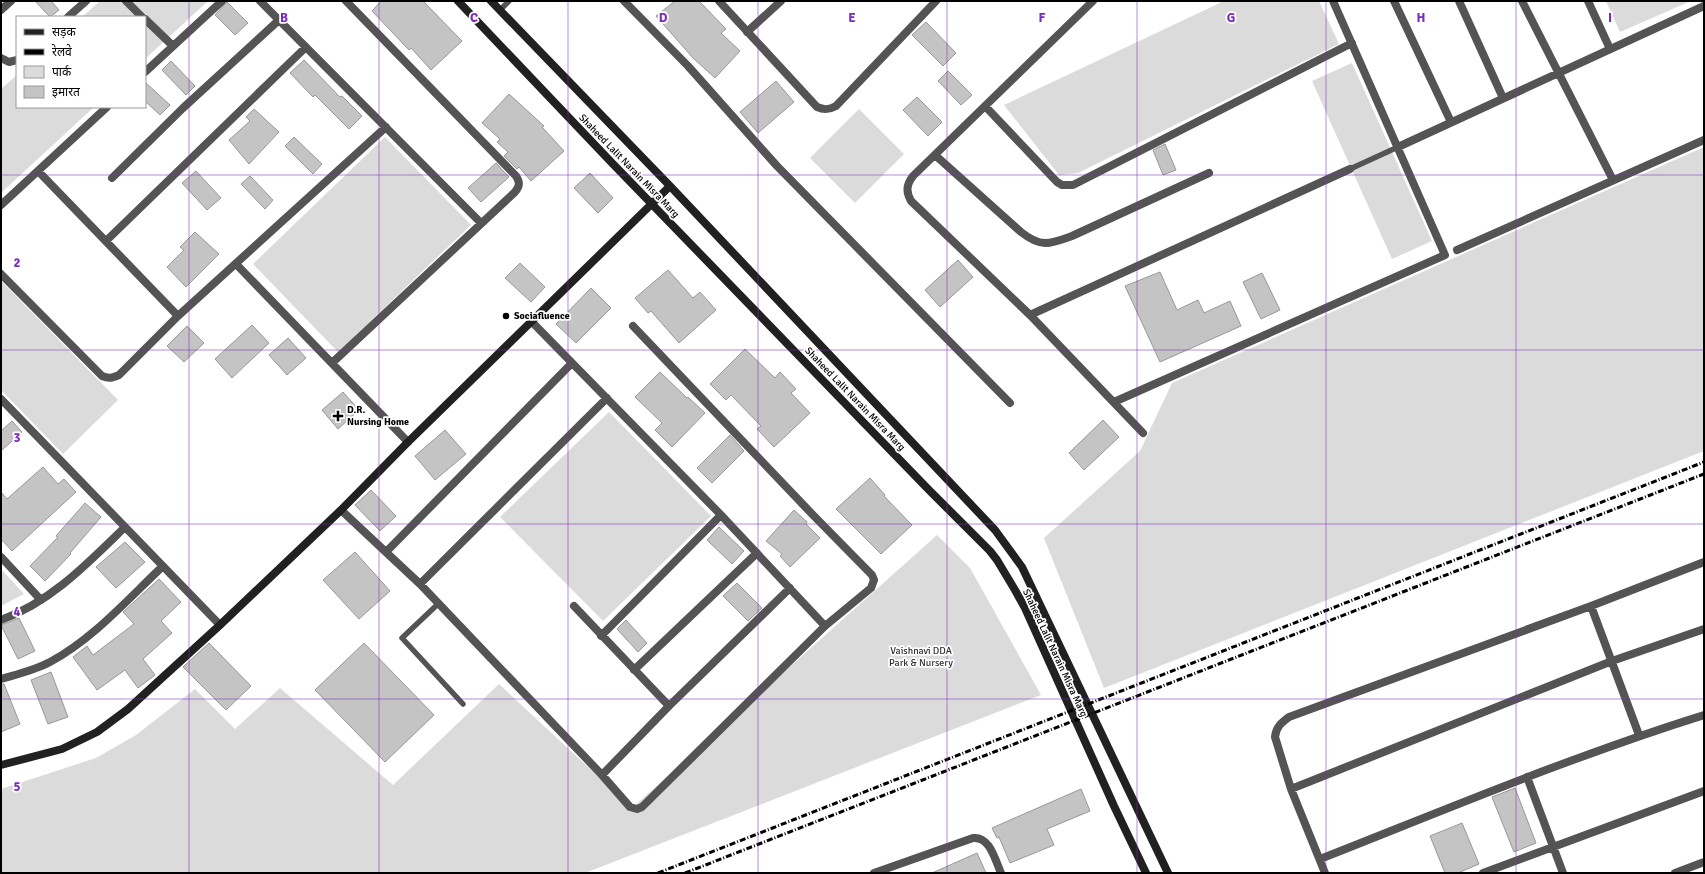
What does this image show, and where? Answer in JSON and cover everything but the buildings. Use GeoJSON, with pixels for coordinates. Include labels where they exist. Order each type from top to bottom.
{"type":"FeatureCollection","features":[{"type":"Feature","properties":{"kind":"street"},"geometry":{"type":"LineString","coordinates":[[1,10],[11,1]]}},
{"type":"Feature","properties":{"kind":"street"},"geometry":{"type":"LineString","coordinates":[[69,16],[86,1]]}},
{"type":"Feature","properties":{"kind":"street"},"geometry":{"type":"LineString","coordinates":[[126,1],[141,16]]}},
{"type":"Feature","properties":{"kind":"street"},"geometry":{"type":"LineString","coordinates":[[146,71],[222,1]]}},
{"type":"Feature","properties":{"kind":"street"},"geometry":{"type":"LineString","coordinates":[[260,1],[481,223]]}},
{"type":"Feature","properties":{"kind":"street"},"geometry":{"type":"LineString","coordinates":[[332,363],[519,187],[519,182],[516,176],[346,1]]}},
{"type":"Feature","properties":{"kind":"street","name":"Shaheed Lalit Narain Misra Marg"},"geometry":{"type":"LineString","coordinates":[[458,1],[651,204],[929,490],[979,539],[997,560],[1025,608],[1114,806],[1146,873]]}},
{"type":"Feature","properties":{"kind":"street","name":"Shaheed Lalit Narain Misra Marg"},"geometry":{"type":"LineString","coordinates":[[491,1],[670,186],[995,530],[1011,551],[1032,588],[1168,873]]}},
{"type":"Feature","properties":{"kind":"street"},"geometry":{"type":"LineString","coordinates":[[624,1],[688,66],[777,166],[1010,404]]}},
{"type":"Feature","properties":{"kind":"street"},"geometry":{"type":"LineString","coordinates":[[719,1],[817,107],[823,109],[830,109],[836,106],[936,1]]}},
{"type":"Feature","properties":{"kind":"street"},"geometry":{"type":"LineString","coordinates":[[747,32],[781,1]]}},
{"type":"Feature","properties":{"kind":"street"},"geometry":{"type":"LineString","coordinates":[[1092,1],[913,176],[907,188],[911,201],[1030,315],[1143,433]]}},
{"type":"Feature","properties":{"kind":"street"},"geometry":{"type":"LineString","coordinates":[[1114,402],[1445,255],[1334,1]]}},
{"type":"Feature","properties":{"kind":"street"},"geometry":{"type":"LineString","coordinates":[[1394,1],[1452,122]]}},
{"type":"Feature","properties":{"kind":"street"},"geometry":{"type":"LineString","coordinates":[[1459,1],[1503,98]]}},
{"type":"Feature","properties":{"kind":"street"},"geometry":{"type":"LineString","coordinates":[[1522,1],[1613,180]]}},
{"type":"Feature","properties":{"kind":"street"},"geometry":{"type":"LineString","coordinates":[[1588,1],[1610,49]]}},
{"type":"Feature","properties":{"kind":"street"},"geometry":{"type":"LineString","coordinates":[[1398,147],[1704,6]]}},
{"type":"Feature","properties":{"kind":"street"},"geometry":{"type":"LineString","coordinates":[[112,178],[183,108],[279,20]]}},
{"type":"Feature","properties":{"kind":"street"},"geometry":{"type":"LineString","coordinates":[[146,21],[173,46]]}},
{"type":"Feature","properties":{"kind":"street"},"geometry":{"type":"LineString","coordinates":[[985,106],[1056,182],[1062,185],[1073,185],[1352,43]]}},
{"type":"Feature","properties":{"kind":"street"},"geometry":{"type":"LineString","coordinates":[[106,241],[306,47]]}},
{"type":"Feature","properties":{"kind":"street"},"geometry":{"type":"LineString","coordinates":[[1,58],[9,62],[16,60]]}},
{"type":"Feature","properties":{"kind":"street"},"geometry":{"type":"LineString","coordinates":[[1,206],[106,108]]}},
{"type":"Feature","properties":{"kind":"street"},"geometry":{"type":"LineString","coordinates":[[1,274],[102,376],[108,379],[119,375],[178,316],[386,127]]}},
{"type":"Feature","properties":{"kind":"street"},"geometry":{"type":"LineString","coordinates":[[1456,250],[1704,140]]}},
{"type":"Feature","properties":{"kind":"street"},"geometry":{"type":"LineString","coordinates":[[935,155],[1021,232],[1032,241],[1042,244],[1056,242],[1072,236],[1209,173]]}},
{"type":"Feature","properties":{"kind":"street"},"geometry":{"type":"LineString","coordinates":[[1030,315],[1350,169]]}},
{"type":"Feature","properties":{"kind":"street"},"geometry":{"type":"LineString","coordinates":[[38,171],[178,316]]}},
{"type":"Feature","properties":{"kind":"street"},"geometry":{"type":"LineString","coordinates":[[1,766],[62,749],[97,732],[128,709],[220,625],[341,510],[408,442],[670,186]]}},
{"type":"Feature","properties":{"kind":"street"},"geometry":{"type":"LineString","coordinates":[[236,264],[408,442]]}},
{"type":"Feature","properties":{"kind":"street"},"geometry":{"type":"LineString","coordinates":[[531,321],[721,515],[825,626]]}},
{"type":"Feature","properties":{"kind":"street"},"geometry":{"type":"LineString","coordinates":[[341,510],[439,603],[602,774],[630,807],[637,810],[642,807],[825,626],[871,588],[874,580],[872,575],[807,510],[633,326]]}},
{"type":"Feature","properties":{"kind":"street"},"geometry":{"type":"LineString","coordinates":[[386,552],[572,363]]}},
{"type":"Feature","properties":{"kind":"street"},"geometry":{"type":"LineString","coordinates":[[420,584],[607,398]]}},
{"type":"Feature","properties":{"kind":"street"},"geometry":{"type":"LineString","coordinates":[[1,400],[220,625]]}},
{"type":"Feature","properties":{"kind":"street"},"geometry":{"type":"LineString","coordinates":[[602,636],[721,515]]}},
{"type":"Feature","properties":{"kind":"street"},"geometry":{"type":"LineString","coordinates":[[1,620],[41,600],[60,587],[125,527]]}},
{"type":"Feature","properties":{"kind":"street"},"geometry":{"type":"LineString","coordinates":[[634,670],[757,553]]}},
{"type":"Feature","properties":{"kind":"street"},"geometry":{"type":"LineString","coordinates":[[1,557],[41,600]]}},
{"type":"Feature","properties":{"kind":"street"},"geometry":{"type":"LineString","coordinates":[[1325,873],[1291,789],[1275,737],[1276,731],[1280,724],[1289,718],[1591,606],[1704,562]]}},
{"type":"Feature","properties":{"kind":"street"},"geometry":{"type":"LineString","coordinates":[[1,680],[37,668],[52,661],[78,643],[89,635],[163,566]]}},
{"type":"Feature","properties":{"kind":"street"},"geometry":{"type":"LineString","coordinates":[[602,774],[669,706],[790,588]]}},
{"type":"Feature","properties":{"kind":"street"},"geometry":{"type":"LineString","coordinates":[[574,606],[669,706]]}},
{"type":"Feature","properties":{"kind":"street"},"geometry":{"type":"LineString","coordinates":[[1591,606],[1639,735]]}},
{"type":"Feature","properties":{"kind":"street"},"geometry":{"type":"LineString","coordinates":[[1291,789],[1612,661],[1704,629]]}},
{"type":"Feature","properties":{"kind":"street"},"geometry":{"type":"LineString","coordinates":[[1320,859],[1527,777],[1639,735],[1704,715]]}},
{"type":"Feature","properties":{"kind":"street"},"geometry":{"type":"LineString","coordinates":[[1527,777],[1563,873]]}},
{"type":"Feature","properties":{"kind":"street"},"geometry":{"type":"LineString","coordinates":[[1483,873],[1704,791]]}},
{"type":"Feature","properties":{"kind":"street"},"geometry":{"type":"LineString","coordinates":[[874,873],[979,837],[986,841],[1001,873]]}},
{"type":"Feature","properties":{"kind":"street"},"geometry":{"type":"LineString","coordinates":[[1675,873],[1704,862]]}},
{"type":"Feature","properties":{"kind":"lane"},"geometry":{"type":"LineString","coordinates":[[500,10],[510,1]]}},
{"type":"Feature","properties":{"kind":"lane"},"geometry":{"type":"LineString","coordinates":[[1350,169],[1398,147]]}},
{"type":"Feature","properties":{"kind":"lane"},"geometry":{"type":"LineString","coordinates":[[439,603],[402,638],[463,704]]}},
{"type":"Feature","properties":{"kind":"green space"},"geometry":{"type":"Polygon","coordinates":[[[100,1],[208,1],[146,58],[146,16],[83,16],[100,1]]]}},
{"type":"Feature","properties":{"kind":"green space"},"geometry":{"type":"Polygon","coordinates":[[[1224,1],[1319,1],[1339,44],[1078,173],[1059,175],[1004,105],[1224,1]]]}},
{"type":"Feature","properties":{"kind":"green space"},"geometry":{"type":"Polygon","coordinates":[[[1606,1],[1691,1],[1620,32],[1606,1]]]}},
{"type":"Feature","properties":{"kind":"green space"},"geometry":{"type":"Polygon","coordinates":[[[1352,63],[1432,241],[1392,259],[1312,81],[1352,63]]]}},
{"type":"Feature","properties":{"kind":"green space"},"geometry":{"type":"Polygon","coordinates":[[[16,76],[16,108],[93,108],[1,193],[1,89],[16,76]]]}},
{"type":"Feature","properties":{"kind":"green space"},"geometry":{"type":"Polygon","coordinates":[[[859,109],[904,154],[855,203],[810,158],[859,109]]]}},
{"type":"Feature","properties":{"kind":"green space"},"geometry":{"type":"Polygon","coordinates":[[[385,137],[471,225],[338,352],[253,264],[385,137]]]}},
{"type":"Feature","properties":{"kind":"green space"},"geometry":{"type":"Polygon","coordinates":[[[1704,147],[1704,451],[1104,688],[1044,538],[1140,451],[1172,383],[1704,147]]]}},
{"type":"Feature","properties":{"kind":"green space"},"geometry":{"type":"Polygon","coordinates":[[[1,281],[118,400],[63,454],[1,390],[1,281]]]}},
{"type":"Feature","properties":{"kind":"green space"},"geometry":{"type":"Polygon","coordinates":[[[609,412],[711,516],[603,621],[500,517],[609,412]]]}},
{"type":"Feature","properties":{"kind":"green space","name":"Vaishnavi DDA Park & Nursery"},"geometry":{"type":"Polygon","coordinates":[[[937,535],[970,568],[1041,695],[585,873],[1,873],[1,789],[96,758],[136,735],[195,689],[235,729],[280,688],[393,785],[499,684],[632,808],[937,535]]]}},
{"type":"Feature","properties":{"kind":"green space"},"geometry":{"type":"Polygon","coordinates":[[[1,569],[24,594],[1,606],[1,569]]]}},
{"type":"Feature","properties":{"kind":"railway"},"geometry":{"type":"LineString","coordinates":[[658,873],[1704,462]]}},
{"type":"Feature","properties":{"kind":"railway"},"geometry":{"type":"LineString","coordinates":[[685,873],[1704,474]]}},
{"type":"Feature","properties":{"kind":"place","name":"Sociafluence"},"geometry":{"type":"Point","coordinates":[506,316]}},
{"type":"Feature","properties":{"kind":"place","name":"D.R. Nursing Home"},"geometry":{"type":"Point","coordinates":[338,416]}}]}
